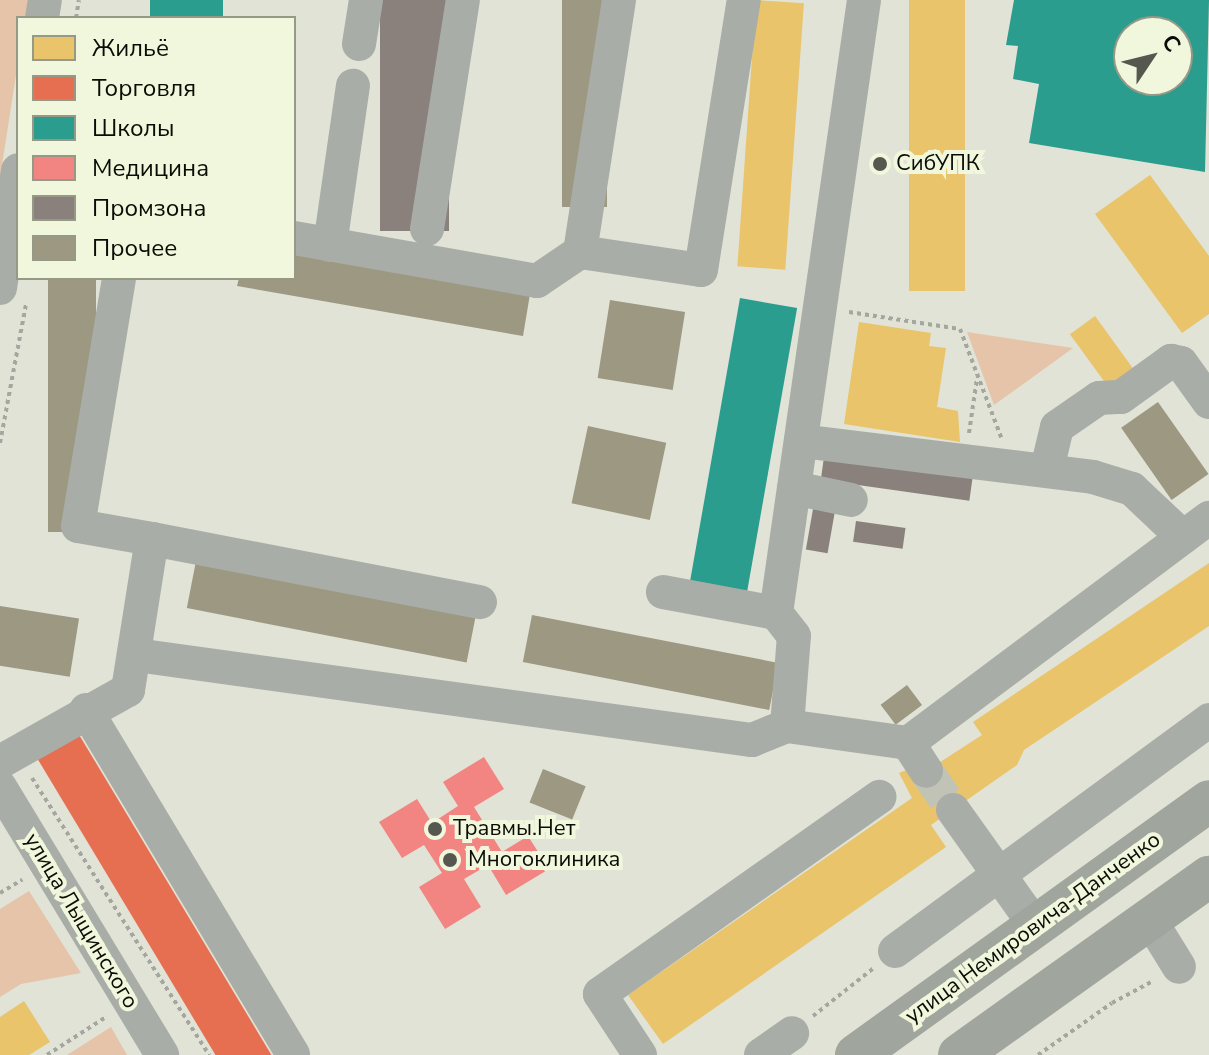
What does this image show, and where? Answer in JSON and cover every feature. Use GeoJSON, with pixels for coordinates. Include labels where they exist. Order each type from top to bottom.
{"type":"FeatureCollection","features":[{"type":"Feature","properties":{"kind":"main road","name":"улица Немировича-Данченко"},"geometry":{"type":"LineString","coordinates":[[856,1055],[1037,928],[1209,801]]}},
{"type":"Feature","properties":{"kind":"main road"},"geometry":{"type":"LineString","coordinates":[[959,1055],[1209,877]]}},
{"type":"Feature","properties":{"kind":"street"},"geometry":{"type":"LineString","coordinates":[[359,44],[366,0]]}},
{"type":"Feature","properties":{"kind":"street"},"geometry":{"type":"LineString","coordinates":[[427,229],[463,0]]}},
{"type":"Feature","properties":{"kind":"street"},"geometry":{"type":"LineString","coordinates":[[580,252],[619,0]]}},
{"type":"Feature","properties":{"kind":"street"},"geometry":{"type":"LineString","coordinates":[[296,238],[537,281],[580,252],[701,270],[744,0]]}},
{"type":"Feature","properties":{"kind":"street"},"geometry":{"type":"LineString","coordinates":[[776,613],[864,0]]}},
{"type":"Feature","properties":{"kind":"street"},"geometry":{"type":"LineString","coordinates":[[330,245],[353,86]]}},
{"type":"Feature","properties":{"kind":"street"},"geometry":{"type":"LineString","coordinates":[[14,290],[16,217]]}},
{"type":"Feature","properties":{"kind":"street"},"geometry":{"type":"LineString","coordinates":[[119,280],[78,526],[480,602]]}},
{"type":"Feature","properties":{"kind":"street"},"geometry":{"type":"LineString","coordinates":[[1047,469],[1057,427],[1099,398],[1118,399],[1126,384],[1176,360],[1207,395]]}},
{"type":"Feature","properties":{"kind":"street"},"geometry":{"type":"LineString","coordinates":[[136,655],[752,740],[787,726],[917,757],[1196,528],[1132,489],[1047,469],[801,441]]}},
{"type":"Feature","properties":{"kind":"street"},"geometry":{"type":"LineString","coordinates":[[794,488],[851,500]]}},
{"type":"Feature","properties":{"kind":"street"},"geometry":{"type":"LineString","coordinates":[[8,757],[86,710],[128,690],[136,655],[152,539]]}},
{"type":"Feature","properties":{"kind":"street"},"geometry":{"type":"LineString","coordinates":[[663,592],[776,613],[794,636],[787,726]]}},
{"type":"Feature","properties":{"kind":"street"},"geometry":{"type":"LineString","coordinates":[[86,710],[293,1055]]}},
{"type":"Feature","properties":{"kind":"street"},"geometry":{"type":"LineString","coordinates":[[895,951],[1209,720]]}},
{"type":"Feature","properties":{"kind":"street","name":"улица Лыщинского"},"geometry":{"type":"LineString","coordinates":[[0,787],[162,1055]]}},
{"type":"Feature","properties":{"kind":"street"},"geometry":{"type":"LineString","coordinates":[[640,1055],[600,994],[879,797]]}},
{"type":"Feature","properties":{"kind":"street"},"geometry":{"type":"LineString","coordinates":[[953,810],[1037,928]]}},
{"type":"Feature","properties":{"kind":"street"},"geometry":{"type":"LineString","coordinates":[[1150,920],[1179,967]]}},
{"type":"Feature","properties":{"kind":"street"},"geometry":{"type":"LineString","coordinates":[[761,1055],[792,1033]]}},
{"type":"Feature","properties":{"kind":"path"},"geometry":{"type":"LineString","coordinates":[[0,443],[14,290]]}},
{"type":"Feature","properties":{"kind":"path"},"geometry":{"type":"LineString","coordinates":[[860,314],[960,329],[1004,447],[992,445]]}},
{"type":"Feature","properties":{"kind":"path"},"geometry":{"type":"LineString","coordinates":[[968,441],[977,376]]}},
{"type":"Feature","properties":{"kind":"path"},"geometry":{"type":"LineString","coordinates":[[8,757],[209,1055]]}},
{"type":"Feature","properties":{"kind":"path"},"geometry":{"type":"LineString","coordinates":[[0,893],[27,876]]}},
{"type":"Feature","properties":{"kind":"path"},"geometry":{"type":"LineString","coordinates":[[792,1033],[895,951]]}},
{"type":"Feature","properties":{"kind":"path"},"geometry":{"type":"LineString","coordinates":[[1038,1055],[1112,1003]]}},
{"type":"Feature","properties":{"kind":"path"},"geometry":{"type":"LineString","coordinates":[[47,1055],[111,1013]]}},
{"type":"Feature","properties":{"kind":"shaded area"},"geometry":{"type":"Polygon","coordinates":[[[0,0],[28,0],[25,16],[16,16],[16,75],[0,178],[0,0]]]}},
{"type":"Feature","properties":{"kind":"shaded area"},"geometry":{"type":"Polygon","coordinates":[[[967,332],[1073,348],[994,405],[967,332]]]}},
{"type":"Feature","properties":{"kind":"shaded area"},"geometry":{"type":"Polygon","coordinates":[[[29,891],[81,973],[21,984],[0,997],[0,909],[29,891]]]}},
{"type":"Feature","properties":{"kind":"shaded area"},"geometry":{"type":"Polygon","coordinates":[[[111,1027],[127,1055],[67,1055],[111,1027]]]}},
{"type":"Feature","properties":{"kind":"building: Жильё"},"geometry":{"type":"Polygon","coordinates":[[[756,0],[804,3],[785,270],[737,266],[756,0]]]}},
{"type":"Feature","properties":{"kind":"building: Жильё"},"geometry":{"type":"Polygon","coordinates":[[[909,0],[965,0],[965,291],[909,291],[909,0]]]}},
{"type":"Feature","properties":{"kind":"building: Жильё"},"geometry":{"type":"Polygon","coordinates":[[[1150,175],[1209,256],[1209,314],[1182,333],[1095,214],[1150,175]]]}},
{"type":"Feature","properties":{"kind":"building: Жильё"},"geometry":{"type":"Polygon","coordinates":[[[1095,316],[1134,369],[1109,388],[1070,334],[1095,316]]]}},
{"type":"Feature","properties":{"kind":"building: Жильё"},"geometry":{"type":"Polygon","coordinates":[[[859,322],[931,333],[929,346],[946,348],[937,407],[958,411],[960,442],[844,424],[859,322]]]}},
{"type":"Feature","properties":{"kind":"building: Жильё"},"geometry":{"type":"Polygon","coordinates":[[[1209,563],[1209,626],[1024,750],[1017,765],[931,825],[946,847],[663,1044],[628,995],[912,798],[899,773],[909,769],[917,777],[982,735],[973,722],[1209,563]]]}},
{"type":"Feature","properties":{"kind":"building: Жильё"},"geometry":{"type":"Polygon","coordinates":[[[24,1001],[50,1042],[29,1055],[0,1055],[0,1017],[24,1001]]]}},
{"type":"Feature","properties":{"kind":"building: Торговля"},"geometry":{"type":"Polygon","coordinates":[[[75,728],[271,1055],[215,1055],[34,753],[75,728]]]}},
{"type":"Feature","properties":{"kind":"building: Школы"},"geometry":{"type":"Polygon","coordinates":[[[150,0],[223,0],[223,16],[150,16],[150,0]]]}},
{"type":"Feature","properties":{"kind":"building: Школы"},"geometry":{"type":"Polygon","coordinates":[[[1014,0],[1209,0],[1205,172],[1029,143],[1039,84],[1013,79],[1018,46],[1006,45],[1014,0]]]}},
{"type":"Feature","properties":{"kind":"building: Школы"},"geometry":{"type":"Polygon","coordinates":[[[740,298],[797,308],[746,598],[689,588],[740,298]]]}},
{"type":"Feature","properties":{"kind":"building: Медицина"},"geometry":{"type":"Polygon","coordinates":[[[484,757],[504,789],[474,807],[502,852],[528,836],[549,869],[506,895],[488,865],[464,879],[481,907],[445,929],[419,887],[442,873],[424,845],[402,858],[379,822],[417,799],[432,823],[458,806],[443,782],[484,757]]]}},
{"type":"Feature","properties":{"kind":"building: Промзона"},"geometry":{"type":"Polygon","coordinates":[[[380,0],[449,0],[449,231],[380,231],[380,0]]]}},
{"type":"Feature","properties":{"kind":"building: Промзона"},"geometry":{"type":"Polygon","coordinates":[[[824,457],[973,478],[969,501],[821,480],[824,457]]]}},
{"type":"Feature","properties":{"kind":"building: Промзона"},"geometry":{"type":"Polygon","coordinates":[[[813,509],[835,513],[828,553],[806,549],[813,509]]]}},
{"type":"Feature","properties":{"kind":"building: Промзона"},"geometry":{"type":"Polygon","coordinates":[[[856,521],[906,528],[903,549],[853,542],[856,521]]]}},
{"type":"Feature","properties":{"kind":"building: Прочее"},"geometry":{"type":"Polygon","coordinates":[[[562,0],[607,0],[607,207],[562,207],[562,0]]]}},
{"type":"Feature","properties":{"kind":"building: Прочее"},"geometry":{"type":"Polygon","coordinates":[[[296,247],[531,288],[523,336],[237,286],[238,280],[296,280],[296,247]]]}},
{"type":"Feature","properties":{"kind":"building: Прочее"},"geometry":{"type":"Polygon","coordinates":[[[48,280],[96,280],[96,532],[48,532],[48,280]]]}},
{"type":"Feature","properties":{"kind":"building: Прочее"},"geometry":{"type":"Polygon","coordinates":[[[610,300],[685,312],[673,390],[598,378],[610,300]]]}},
{"type":"Feature","properties":{"kind":"building: Прочее"},"geometry":{"type":"Polygon","coordinates":[[[1158,402],[1208,474],[1172,500],[1121,428],[1158,402]]]}},
{"type":"Feature","properties":{"kind":"building: Прочее"},"geometry":{"type":"Polygon","coordinates":[[[588,426],[666,443],[650,520],[572,503],[588,426]]]}},
{"type":"Feature","properties":{"kind":"building: Прочее"},"geometry":{"type":"Polygon","coordinates":[[[196,561],[476,615],[467,662],[187,608],[196,561]]]}},
{"type":"Feature","properties":{"kind":"building: Прочее"},"geometry":{"type":"Polygon","coordinates":[[[0,606],[79,619],[70,677],[0,666],[0,606]]]}},
{"type":"Feature","properties":{"kind":"building: Прочее"},"geometry":{"type":"Polygon","coordinates":[[[532,615],[778,663],[769,710],[523,662],[532,615]]]}},
{"type":"Feature","properties":{"kind":"building: Прочее"},"geometry":{"type":"Polygon","coordinates":[[[907,685],[922,705],[896,725],[881,705],[907,685]]]}},
{"type":"Feature","properties":{"kind":"building: Прочее"},"geometry":{"type":"Polygon","coordinates":[[[543,769],[586,786],[572,820],[530,802],[543,769]]]}},
{"type":"Feature","properties":{"kind":"tunnel"},"geometry":{"type":"LineString","coordinates":[[926,771],[953,810]]}},
{"type":"Feature","properties":{"kind":"place","name":"СибУПК"},"geometry":{"type":"Point","coordinates":[880,164]}},
{"type":"Feature","properties":{"kind":"place","name":"Травмы.Нет"},"geometry":{"type":"Point","coordinates":[435,829]}},
{"type":"Feature","properties":{"kind":"place","name":"Многоклиника"},"geometry":{"type":"Point","coordinates":[450,860]}}]}
